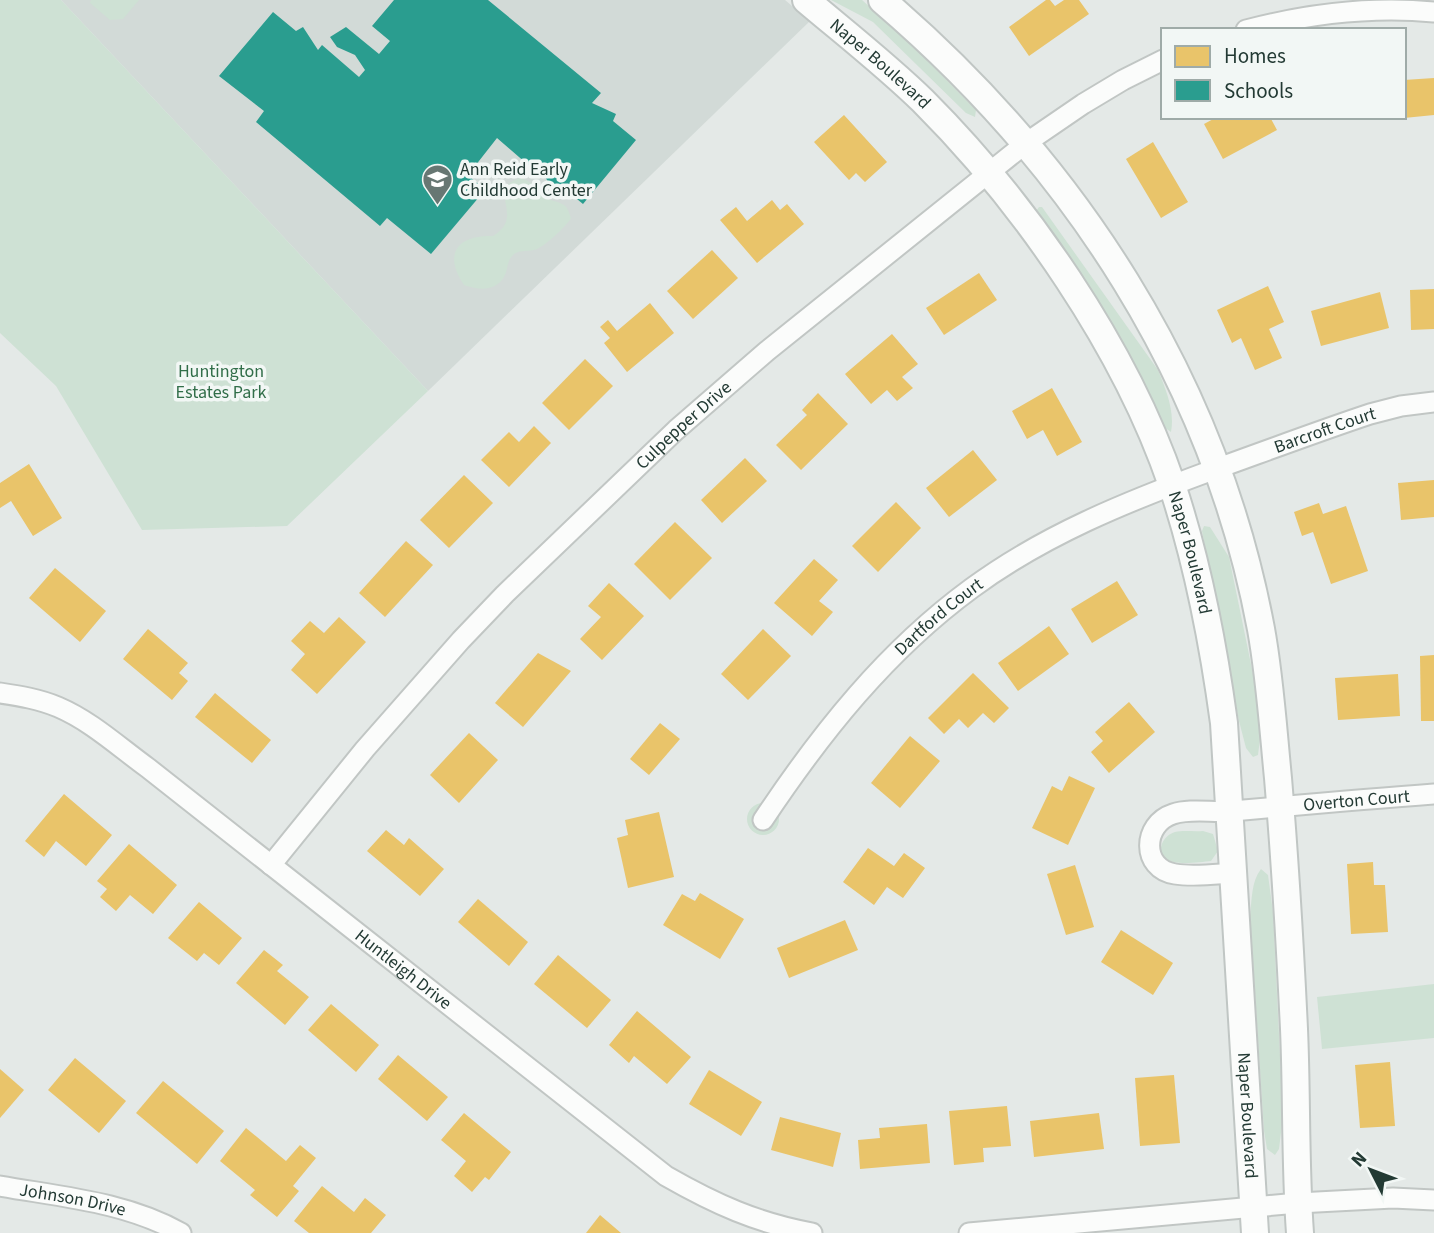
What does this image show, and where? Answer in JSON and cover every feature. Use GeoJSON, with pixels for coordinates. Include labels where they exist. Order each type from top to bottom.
{"type":"FeatureCollection","features":[{"type":"Feature","properties":{"kind":"main road","name":"Naper Boulevard"},"geometry":{"type":"LineString","coordinates":[[806,0],[921,99],[989,174],[1038,238],[1089,314],[1142,412],[1172,485],[1196,565],[1214,645],[1224,723],[1254,1220]]}},
{"type":"Feature","properties":{"kind":"main road"},"geometry":{"type":"LineString","coordinates":[[882,0],[974,84],[1026,143],[1075,205],[1128,284],[1177,374],[1206,437],[1242,549],[1261,629],[1271,704],[1294,1028],[1300,1233]]}},
{"type":"Feature","properties":{"kind":"street"},"geometry":{"type":"LineString","coordinates":[[1254,28],[1329,13],[1372,10],[1434,12]]}},
{"type":"Feature","properties":{"kind":"street","name":"Culpepper Drive"},"geometry":{"type":"LineString","coordinates":[[271,865],[365,749],[461,640],[609,492],[676,430],[767,351],[1026,143],[1113,86],[1161,61]]}},
{"type":"Feature","properties":{"kind":"street","name":"Barcroft Court"},"geometry":{"type":"LineString","coordinates":[[1172,485],[1370,414],[1401,406],[1434,402]]}},
{"type":"Feature","properties":{"kind":"street","name":"Dartford Court"},"geometry":{"type":"LineString","coordinates":[[763,820],[849,703],[893,656],[935,617],[1018,557],[1070,528],[1172,485]]}},
{"type":"Feature","properties":{"kind":"street","name":"Huntleigh Drive"},"geometry":{"type":"LineString","coordinates":[[0,693],[31,698],[59,707],[84,721],[666,1176],[705,1199],[735,1212],[782,1228],[813,1233]]}},
{"type":"Feature","properties":{"kind":"street","name":"Overton Court"},"geometry":{"type":"LineString","coordinates":[[1234,873],[1175,874],[1161,869],[1148,849],[1150,836],[1163,818],[1176,813],[1434,794]]}},
{"type":"Feature","properties":{"kind":"street","name":"Johnson Drive"},"geometry":{"type":"LineString","coordinates":[[0,1186],[107,1205],[136,1213],[181,1233]]}},
{"type":"Feature","properties":{"kind":"street"},"geometry":{"type":"LineString","coordinates":[[969,1233],[1254,1220],[1298,1203],[1393,1198],[1434,1200]]}},
{"type":"Feature","properties":{"kind":"shaded area","name":"Ann Reid Early Childhood Center"},"geometry":{"type":"Polygon","coordinates":[[[61,0],[785,0],[810,21],[428,391],[61,0]]]}},
{"type":"Feature","properties":{"kind":"green space","name":"Huntington Estates Park"},"geometry":{"type":"Polygon","coordinates":[[[0,0],[61,0],[428,391],[287,526],[142,530],[56,386],[0,333],[0,0]]]}},
{"type":"Feature","properties":{"kind":"green space"},"geometry":{"type":"Polygon","coordinates":[[[91,0],[139,0],[123,19],[110,20],[90,3],[91,0]]]}},
{"type":"Feature","properties":{"kind":"green space"},"geometry":{"type":"Polygon","coordinates":[[[831,0],[862,0],[913,46],[976,110],[975,117],[966,113],[873,22],[831,0]]]}},
{"type":"Feature","properties":{"kind":"green space"},"geometry":{"type":"Polygon","coordinates":[[[520,178],[528,181],[546,198],[564,205],[571,218],[543,246],[514,254],[509,260],[504,277],[496,285],[480,289],[464,285],[455,264],[457,248],[470,239],[493,236],[502,228],[507,220],[505,189],[520,178]]]}},
{"type":"Feature","properties":{"kind":"green space"},"geometry":{"type":"Polygon","coordinates":[[[1042,207],[1158,370],[1171,408],[1171,432],[1161,425],[1034,214],[1042,207]]]}},
{"type":"Feature","properties":{"kind":"green space"},"geometry":{"type":"Polygon","coordinates":[[[1204,526],[1210,527],[1229,557],[1262,724],[1258,755],[1253,757],[1246,748],[1239,721],[1202,531],[1204,526]]]}},
{"type":"Feature","properties":{"kind":"green space"},"geometry":{"type":"Polygon","coordinates":[[[763,803],[774,808],[779,819],[774,830],[763,835],[752,830],[747,819],[752,808],[763,803]]]}},
{"type":"Feature","properties":{"kind":"green space"},"geometry":{"type":"Polygon","coordinates":[[[1178,831],[1203,831],[1213,834],[1218,851],[1211,861],[1176,862],[1163,855],[1162,843],[1171,834],[1178,831]]]}},
{"type":"Feature","properties":{"kind":"green space"},"geometry":{"type":"Polygon","coordinates":[[[1261,869],[1268,875],[1273,912],[1283,1116],[1279,1149],[1275,1155],[1267,1149],[1264,1131],[1250,916],[1254,885],[1261,869]]]}},
{"type":"Feature","properties":{"kind":"green space"},"geometry":{"type":"Polygon","coordinates":[[[1434,984],[1434,1038],[1322,1049],[1317,997],[1434,984]]]}},
{"type":"Feature","properties":{"kind":"building: Homes"},"geometry":{"type":"Polygon","coordinates":[[[1046,0],[1050,0],[1055,6],[1064,0],[1079,0],[1089,14],[1029,56],[1009,27],[1046,0]]]}},
{"type":"Feature","properties":{"kind":"building: Homes"},"geometry":{"type":"Polygon","coordinates":[[[1434,78],[1434,115],[1406,118],[1406,80],[1434,78]]]}},
{"type":"Feature","properties":{"kind":"building: Homes"},"geometry":{"type":"Polygon","coordinates":[[[844,115],[887,162],[865,182],[856,173],[849,180],[814,142],[844,115]]]}},
{"type":"Feature","properties":{"kind":"building: Homes"},"geometry":{"type":"Polygon","coordinates":[[[1213,119],[1271,119],[1277,130],[1223,159],[1204,124],[1213,119]]]}},
{"type":"Feature","properties":{"kind":"building: Homes"},"geometry":{"type":"Polygon","coordinates":[[[1153,142],[1188,202],[1161,218],[1126,159],[1153,142]]]}},
{"type":"Feature","properties":{"kind":"building: Homes"},"geometry":{"type":"Polygon","coordinates":[[[772,200],[780,210],[787,204],[804,224],[757,263],[720,220],[736,207],[747,221],[772,200]]]}},
{"type":"Feature","properties":{"kind":"building: Homes"},"geometry":{"type":"Polygon","coordinates":[[[712,250],[738,278],[693,319],[667,291],[712,250]]]}},
{"type":"Feature","properties":{"kind":"building: Homes"},"geometry":{"type":"Polygon","coordinates":[[[979,273],[997,300],[944,335],[926,308],[979,273]]]}},
{"type":"Feature","properties":{"kind":"building: Homes"},"geometry":{"type":"Polygon","coordinates":[[[1268,286],[1284,322],[1269,329],[1282,358],[1255,370],[1241,338],[1232,343],[1217,310],[1268,286]]]}},
{"type":"Feature","properties":{"kind":"building: Homes"},"geometry":{"type":"Polygon","coordinates":[[[1434,289],[1434,329],[1411,330],[1410,290],[1434,289]]]}},
{"type":"Feature","properties":{"kind":"building: Homes"},"geometry":{"type":"Polygon","coordinates":[[[1380,292],[1389,328],[1321,346],[1311,311],[1380,292]]]}},
{"type":"Feature","properties":{"kind":"building: Homes"},"geometry":{"type":"Polygon","coordinates":[[[650,303],[674,333],[627,372],[604,343],[610,338],[600,327],[608,320],[617,331],[650,303]]]}},
{"type":"Feature","properties":{"kind":"building: Homes"},"geometry":{"type":"Polygon","coordinates":[[[892,334],[918,364],[902,377],[913,388],[897,401],[887,390],[871,404],[845,374],[892,334]]]}},
{"type":"Feature","properties":{"kind":"building: Homes"},"geometry":{"type":"Polygon","coordinates":[[[585,359],[613,386],[569,430],[542,403],[585,359]]]}},
{"type":"Feature","properties":{"kind":"building: Homes"},"geometry":{"type":"Polygon","coordinates":[[[1052,388],[1082,442],[1057,456],[1043,430],[1027,439],[1012,411],[1052,388]]]}},
{"type":"Feature","properties":{"kind":"building: Homes"},"geometry":{"type":"Polygon","coordinates":[[[818,393],[848,424],[801,470],[776,445],[807,415],[802,410],[818,393]]]}},
{"type":"Feature","properties":{"kind":"building: Homes"},"geometry":{"type":"Polygon","coordinates":[[[534,426],[551,443],[509,487],[481,460],[509,432],[519,442],[534,426]]]}},
{"type":"Feature","properties":{"kind":"building: Homes"},"geometry":{"type":"Polygon","coordinates":[[[973,450],[997,480],[949,517],[926,488],[973,450]]]}},
{"type":"Feature","properties":{"kind":"building: Homes"},"geometry":{"type":"Polygon","coordinates":[[[745,458],[767,481],[722,523],[701,500],[745,458]]]}},
{"type":"Feature","properties":{"kind":"building: Homes"},"geometry":{"type":"Polygon","coordinates":[[[29,464],[62,518],[33,536],[11,501],[0,508],[0,483],[29,464]]]}},
{"type":"Feature","properties":{"kind":"building: Homes"},"geometry":{"type":"Polygon","coordinates":[[[464,475],[493,503],[449,548],[420,520],[464,475]]]}},
{"type":"Feature","properties":{"kind":"building: Homes"},"geometry":{"type":"Polygon","coordinates":[[[1434,480],[1434,517],[1401,520],[1398,483],[1434,480]]]}},
{"type":"Feature","properties":{"kind":"building: Homes"},"geometry":{"type":"Polygon","coordinates":[[[896,502],[921,528],[878,572],[852,546],[896,502]]]}},
{"type":"Feature","properties":{"kind":"building: Homes"},"geometry":{"type":"Polygon","coordinates":[[[1319,503],[1323,514],[1346,506],[1368,571],[1331,584],[1313,532],[1302,536],[1294,512],[1319,503]]]}},
{"type":"Feature","properties":{"kind":"building: Homes"},"geometry":{"type":"Polygon","coordinates":[[[675,522],[712,558],[670,600],[634,564],[675,522]]]}},
{"type":"Feature","properties":{"kind":"building: Homes"},"geometry":{"type":"Polygon","coordinates":[[[406,541],[433,565],[385,617],[359,593],[406,541]]]}},
{"type":"Feature","properties":{"kind":"building: Homes"},"geometry":{"type":"Polygon","coordinates":[[[814,559],[838,580],[819,601],[833,612],[812,636],[774,603],[814,559]]]}},
{"type":"Feature","properties":{"kind":"building: Homes"},"geometry":{"type":"Polygon","coordinates":[[[55,568],[106,611],[80,642],[29,598],[55,568]]]}},
{"type":"Feature","properties":{"kind":"building: Homes"},"geometry":{"type":"Polygon","coordinates":[[[1117,581],[1138,615],[1092,643],[1071,609],[1117,581]]]}},
{"type":"Feature","properties":{"kind":"building: Homes"},"geometry":{"type":"Polygon","coordinates":[[[609,583],[644,616],[602,660],[580,639],[601,617],[588,606],[609,583]]]}},
{"type":"Feature","properties":{"kind":"building: Homes"},"geometry":{"type":"Polygon","coordinates":[[[339,617],[366,642],[317,694],[291,670],[305,654],[291,641],[310,621],[324,633],[339,617]]]}},
{"type":"Feature","properties":{"kind":"building: Homes"},"geometry":{"type":"Polygon","coordinates":[[[1049,626],[1069,654],[1018,691],[998,663],[1049,626]]]}},
{"type":"Feature","properties":{"kind":"building: Homes"},"geometry":{"type":"Polygon","coordinates":[[[148,629],[188,663],[179,673],[188,681],[172,700],[123,659],[148,629]]]}},
{"type":"Feature","properties":{"kind":"building: Homes"},"geometry":{"type":"Polygon","coordinates":[[[763,629],[791,656],[748,700],[721,674],[763,629]]]}},
{"type":"Feature","properties":{"kind":"building: Homes"},"geometry":{"type":"Polygon","coordinates":[[[538,653],[571,671],[523,727],[495,703],[538,653]]]}},
{"type":"Feature","properties":{"kind":"building: Homes"},"geometry":{"type":"Polygon","coordinates":[[[1434,655],[1434,721],[1421,721],[1420,656],[1434,655]]]}},
{"type":"Feature","properties":{"kind":"building: Homes"},"geometry":{"type":"Polygon","coordinates":[[[973,673],[1009,708],[994,723],[983,713],[968,728],[959,719],[944,734],[928,718],[973,673]]]}},
{"type":"Feature","properties":{"kind":"building: Homes"},"geometry":{"type":"Polygon","coordinates":[[[1398,674],[1400,716],[1338,720],[1335,678],[1398,674]]]}},
{"type":"Feature","properties":{"kind":"building: Homes"},"geometry":{"type":"Polygon","coordinates":[[[215,693],[271,740],[252,763],[195,717],[215,693]]]}},
{"type":"Feature","properties":{"kind":"building: Homes"},"geometry":{"type":"Polygon","coordinates":[[[1129,702],[1155,732],[1109,773],[1091,752],[1103,741],[1095,732],[1129,702]]]}},
{"type":"Feature","properties":{"kind":"building: Homes"},"geometry":{"type":"Polygon","coordinates":[[[660,723],[680,739],[649,775],[630,759],[660,723]]]}},
{"type":"Feature","properties":{"kind":"building: Homes"},"geometry":{"type":"Polygon","coordinates":[[[469,733],[498,760],[459,803],[430,775],[469,733]]]}},
{"type":"Feature","properties":{"kind":"building: Homes"},"geometry":{"type":"Polygon","coordinates":[[[910,736],[940,761],[900,808],[871,783],[910,736]]]}},
{"type":"Feature","properties":{"kind":"building: Homes"},"geometry":{"type":"Polygon","coordinates":[[[1069,776],[1095,788],[1068,845],[1032,828],[1052,786],[1062,791],[1069,776]]]}},
{"type":"Feature","properties":{"kind":"building: Homes"},"geometry":{"type":"Polygon","coordinates":[[[64,794],[112,835],[86,866],[56,841],[44,857],[25,841],[64,794]]]}},
{"type":"Feature","properties":{"kind":"building: Homes"},"geometry":{"type":"Polygon","coordinates":[[[659,812],[674,877],[628,888],[617,838],[628,835],[625,820],[659,812]]]}},
{"type":"Feature","properties":{"kind":"building: Homes"},"geometry":{"type":"Polygon","coordinates":[[[386,830],[404,845],[409,838],[444,869],[420,896],[367,851],[386,830]]]}},
{"type":"Feature","properties":{"kind":"building: Homes"},"geometry":{"type":"Polygon","coordinates":[[[129,844],[177,885],[153,914],[130,895],[116,911],[100,897],[107,889],[97,881],[129,844]]]}},
{"type":"Feature","properties":{"kind":"building: Homes"},"geometry":{"type":"Polygon","coordinates":[[[868,848],[894,866],[904,853],[925,868],[903,898],[887,887],[874,905],[843,882],[868,848]]]}},
{"type":"Feature","properties":{"kind":"building: Homes"},"geometry":{"type":"Polygon","coordinates":[[[1373,862],[1374,885],[1385,885],[1388,932],[1351,934],[1347,864],[1373,862]]]}},
{"type":"Feature","properties":{"kind":"building: Homes"},"geometry":{"type":"Polygon","coordinates":[[[1075,865],[1094,927],[1066,935],[1047,874],[1075,865]]]}},
{"type":"Feature","properties":{"kind":"building: Homes"},"geometry":{"type":"Polygon","coordinates":[[[700,893],[744,919],[720,959],[663,925],[682,894],[695,901],[700,893]]]}},
{"type":"Feature","properties":{"kind":"building: Homes"},"geometry":{"type":"Polygon","coordinates":[[[478,899],[528,942],[509,966],[458,922],[478,899]]]}},
{"type":"Feature","properties":{"kind":"building: Homes"},"geometry":{"type":"Polygon","coordinates":[[[199,902],[242,938],[219,965],[204,953],[197,961],[168,938],[199,902]]]}},
{"type":"Feature","properties":{"kind":"building: Homes"},"geometry":{"type":"Polygon","coordinates":[[[845,920],[858,950],[789,978],[777,948],[845,920]]]}},
{"type":"Feature","properties":{"kind":"building: Homes"},"geometry":{"type":"Polygon","coordinates":[[[1121,930],[1173,963],[1153,995],[1101,962],[1121,930]]]}},
{"type":"Feature","properties":{"kind":"building: Homes"},"geometry":{"type":"Polygon","coordinates":[[[264,950],[283,965],[277,971],[309,997],[285,1025],[236,983],[264,950]]]}},
{"type":"Feature","properties":{"kind":"building: Homes"},"geometry":{"type":"Polygon","coordinates":[[[558,955],[611,1000],[587,1028],[534,984],[558,955]]]}},
{"type":"Feature","properties":{"kind":"building: Homes"},"geometry":{"type":"Polygon","coordinates":[[[331,1004],[379,1045],[356,1072],[308,1030],[331,1004]]]}},
{"type":"Feature","properties":{"kind":"building: Homes"},"geometry":{"type":"Polygon","coordinates":[[[637,1011],[691,1057],[667,1084],[634,1056],[629,1063],[609,1045],[637,1011]]]}},
{"type":"Feature","properties":{"kind":"building: Homes"},"geometry":{"type":"Polygon","coordinates":[[[398,1055],[448,1097],[427,1121],[378,1079],[398,1055]]]}},
{"type":"Feature","properties":{"kind":"building: Homes"},"geometry":{"type":"Polygon","coordinates":[[[75,1058],[126,1101],[99,1133],[48,1090],[75,1058]]]}},
{"type":"Feature","properties":{"kind":"building: Homes"},"geometry":{"type":"Polygon","coordinates":[[[1390,1062],[1395,1126],[1360,1128],[1355,1065],[1390,1062]]]}},
{"type":"Feature","properties":{"kind":"building: Homes"},"geometry":{"type":"Polygon","coordinates":[[[0,1069],[24,1090],[0,1118],[0,1069]]]}},
{"type":"Feature","properties":{"kind":"building: Homes"},"geometry":{"type":"Polygon","coordinates":[[[709,1070],[762,1102],[741,1136],[689,1104],[709,1070]]]}},
{"type":"Feature","properties":{"kind":"building: Homes"},"geometry":{"type":"Polygon","coordinates":[[[1174,1075],[1180,1143],[1140,1146],[1135,1078],[1174,1075]]]}},
{"type":"Feature","properties":{"kind":"building: Homes"},"geometry":{"type":"Polygon","coordinates":[[[163,1081],[224,1131],[197,1164],[136,1113],[163,1081]]]}},
{"type":"Feature","properties":{"kind":"building: Homes"},"geometry":{"type":"Polygon","coordinates":[[[1007,1106],[1011,1146],[983,1148],[984,1162],[954,1165],[949,1111],[1007,1106]]]}},
{"type":"Feature","properties":{"kind":"building: Homes"},"geometry":{"type":"Polygon","coordinates":[[[464,1113],[511,1152],[489,1180],[485,1177],[472,1192],[454,1176],[466,1161],[441,1140],[464,1113]]]}},
{"type":"Feature","properties":{"kind":"building: Homes"},"geometry":{"type":"Polygon","coordinates":[[[1099,1113],[1104,1149],[1034,1157],[1030,1121],[1099,1113]]]}},
{"type":"Feature","properties":{"kind":"building: Homes"},"geometry":{"type":"Polygon","coordinates":[[[780,1117],[841,1133],[833,1167],[771,1150],[780,1117]]]}},
{"type":"Feature","properties":{"kind":"building: Homes"},"geometry":{"type":"Polygon","coordinates":[[[927,1124],[930,1163],[860,1169],[858,1140],[880,1138],[879,1128],[927,1124]]]}},
{"type":"Feature","properties":{"kind":"building: Homes"},"geometry":{"type":"Polygon","coordinates":[[[246,1128],[286,1161],[300,1145],[316,1158],[293,1186],[299,1191],[277,1217],[250,1195],[255,1190],[220,1161],[246,1128]]]}},
{"type":"Feature","properties":{"kind":"building: Homes"},"geometry":{"type":"Polygon","coordinates":[[[322,1186],[354,1212],[365,1198],[386,1215],[371,1233],[309,1233],[294,1221],[322,1186]]]}},
{"type":"Feature","properties":{"kind":"building: Homes"},"geometry":{"type":"Polygon","coordinates":[[[600,1215],[621,1233],[586,1233],[600,1215]]]}},
{"type":"Feature","properties":{"kind":"building: Schools"},"geometry":{"type":"Polygon","coordinates":[[[394,0],[488,0],[601,93],[592,103],[616,114],[613,121],[636,140],[583,204],[560,185],[554,190],[538,167],[534,170],[497,138],[468,175],[485,190],[431,254],[387,218],[380,226],[256,122],[264,111],[219,76],[273,12],[296,31],[303,27],[318,50],[322,45],[359,77],[365,70],[355,55],[337,47],[330,37],[346,27],[379,54],[390,41],[372,26],[394,0]]]}},
{"type":"Feature","properties":{"kind":"place","name":"Ann Reid Early Childhood Center"},"geometry":{"type":"Point","coordinates":[437,206]}}]}
